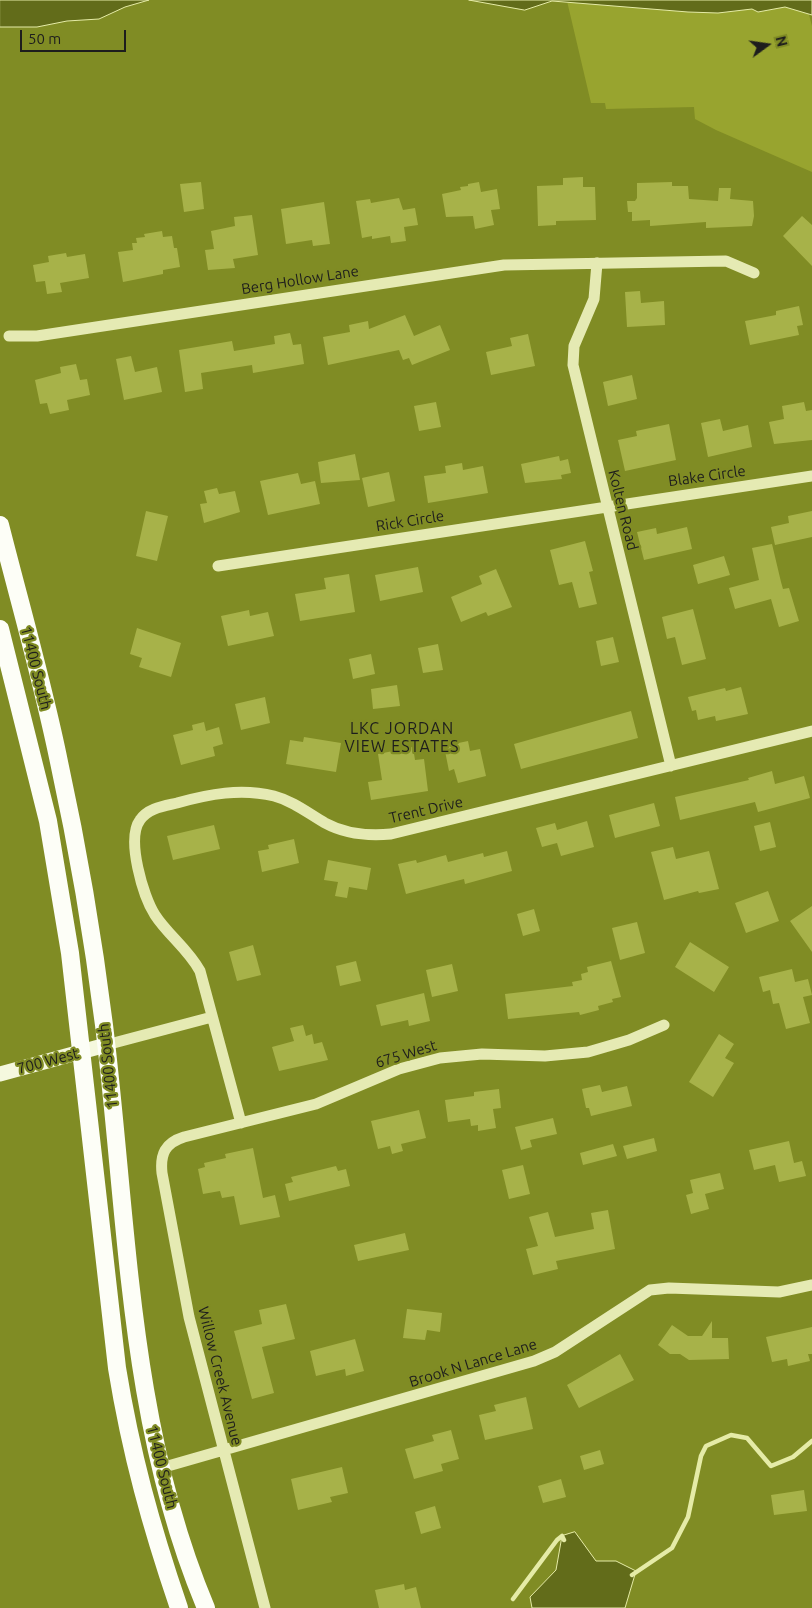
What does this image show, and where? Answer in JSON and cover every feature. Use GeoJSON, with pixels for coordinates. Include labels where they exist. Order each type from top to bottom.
{"type":"FeatureCollection","features":[{"type":"Feature","properties":{"kind":"main road","name":"11400 South"},"geometry":{"type":"LineString","coordinates":[[0,525],[59,760],[84,890],[106,1045],[138,1344],[147,1403],[161,1468],[178,1528],[206,1608]]}},
{"type":"Feature","properties":{"kind":"main road","name":"11400 South"},"geometry":{"type":"LineString","coordinates":[[0,629],[48,822],[70,953],[117,1368],[126,1421],[151,1524],[179,1608]]}},
{"type":"Feature","properties":{"kind":"street","name":"Berg Hollow Lane"},"geometry":{"type":"LineString","coordinates":[[9,336],[38,336],[517,263],[726,261],[754,273]]}},
{"type":"Feature","properties":{"kind":"street","name":"Kolten Road"},"geometry":{"type":"LineString","coordinates":[[597,263],[594,299],[574,346],[573,365],[671,766]]}},
{"type":"Feature","properties":{"kind":"street","name":"Blake Circle"},"geometry":{"type":"LineString","coordinates":[[606,506],[812,476]]}},
{"type":"Feature","properties":{"kind":"street","name":"Rick Circle"},"geometry":{"type":"LineString","coordinates":[[218,566],[606,506]]}},
{"type":"Feature","properties":{"kind":"street","name":"Trent Drive"},"geometry":{"type":"LineString","coordinates":[[240,1123],[200,971],[191,955],[155,914],[146,894],[134,848],[134,837],[136,827],[147,813],[163,807],[216,794],[258,793],[291,802],[326,824],[340,829],[356,833],[391,834],[812,731]]}},
{"type":"Feature","properties":{"kind":"street","name":"700 West"},"geometry":{"type":"LineString","coordinates":[[0,1074],[212,1017]]}},
{"type":"Feature","properties":{"kind":"street","name":"675 West"},"geometry":{"type":"LineString","coordinates":[[165,1149],[176,1140],[316,1104],[399,1069],[440,1058],[482,1054],[545,1056],[588,1052],[629,1040],[664,1025]]}},
{"type":"Feature","properties":{"kind":"street","name":"Willow Creek Avenue"},"geometry":{"type":"LineString","coordinates":[[165,1149],[162,1156],[162,1172],[189,1317],[265,1608]]}},
{"type":"Feature","properties":{"kind":"street","name":"Brook N Lance Lane"},"geometry":{"type":"LineString","coordinates":[[161,1468],[545,1358],[650,1290],[669,1288],[779,1292],[812,1285]]}},
{"type":"Feature","properties":{"kind":"shaded area"},"geometry":{"type":"Polygon","coordinates":[[[0,0],[149,0],[125,7],[99,19],[67,21],[37,27],[0,27],[0,0]]]}},
{"type":"Feature","properties":{"kind":"shaded area"},"geometry":{"type":"Polygon","coordinates":[[[469,0],[812,0],[812,15],[785,7],[758,12],[752,9],[718,13],[552,1],[525,10],[469,0]]]}},
{"type":"Feature","properties":{"kind":"shaded area"},"geometry":{"type":"Polygon","coordinates":[[[805,0],[812,26],[812,172],[695,119],[694,107],[606,109],[605,103],[591,103],[567,1],[805,0]]]}},
{"type":"Feature","properties":{"kind":"shaded area"},"geometry":{"type":"Polygon","coordinates":[[[575,1532],[596,1561],[616,1561],[636,1571],[625,1608],[532,1608],[530,1597],[556,1570],[562,1536],[575,1532]]]}},
{"type":"Feature","properties":{"kind":"building"},"geometry":{"type":"Polygon","coordinates":[[[583,177],[583,187],[595,187],[596,220],[556,221],[556,225],[538,226],[537,186],[563,185],[563,178],[583,177]]]}},
{"type":"Feature","properties":{"kind":"building"},"geometry":{"type":"Polygon","coordinates":[[[201,182],[204,209],[184,212],[180,184],[201,182]]]}},
{"type":"Feature","properties":{"kind":"building"},"geometry":{"type":"Polygon","coordinates":[[[479,182],[481,192],[497,189],[500,209],[491,210],[494,225],[475,229],[473,216],[446,217],[442,194],[461,190],[460,187],[479,182]]]}},
{"type":"Feature","properties":{"kind":"building"},"geometry":{"type":"Polygon","coordinates":[[[672,182],[672,186],[688,186],[689,199],[718,201],[719,188],[731,188],[730,199],[753,201],[754,216],[752,226],[706,228],[706,222],[650,226],[650,220],[632,221],[632,212],[628,212],[627,201],[635,201],[637,198],[637,183],[672,182]]]}},
{"type":"Feature","properties":{"kind":"building"},"geometry":{"type":"Polygon","coordinates":[[[399,198],[403,210],[415,208],[418,225],[404,227],[406,241],[391,243],[390,236],[372,239],[372,236],[362,238],[356,201],[370,199],[371,203],[399,198]]]}},
{"type":"Feature","properties":{"kind":"building"},"geometry":{"type":"Polygon","coordinates":[[[324,202],[330,244],[313,246],[312,240],[286,244],[281,209],[324,202]]]}},
{"type":"Feature","properties":{"kind":"building"},"geometry":{"type":"Polygon","coordinates":[[[252,215],[258,255],[233,259],[235,268],[208,270],[205,250],[214,249],[211,231],[235,226],[234,217],[252,215]]]}},
{"type":"Feature","properties":{"kind":"building"},"geometry":{"type":"Polygon","coordinates":[[[802,216],[812,225],[812,266],[783,236],[802,216]]]}},
{"type":"Feature","properties":{"kind":"building"},"geometry":{"type":"Polygon","coordinates":[[[162,231],[163,237],[172,236],[174,248],[177,248],[180,267],[163,270],[163,274],[123,282],[118,252],[133,250],[132,243],[137,243],[136,238],[145,237],[144,234],[162,231]]]}},
{"type":"Feature","properties":{"kind":"building"},"geometry":{"type":"Polygon","coordinates":[[[66,253],[67,257],[85,254],[89,278],[60,283],[62,292],[47,294],[45,281],[36,282],[33,265],[49,262],[48,256],[66,253]]]}},
{"type":"Feature","properties":{"kind":"building"},"geometry":{"type":"Polygon","coordinates":[[[640,291],[641,303],[664,301],[665,325],[627,327],[625,292],[640,291]]]}},
{"type":"Feature","properties":{"kind":"building"},"geometry":{"type":"Polygon","coordinates":[[[799,306],[803,325],[797,326],[799,335],[750,345],[745,321],[776,315],[776,311],[799,306]]]}},
{"type":"Feature","properties":{"kind":"building"},"geometry":{"type":"Polygon","coordinates":[[[405,315],[414,336],[440,325],[450,350],[412,365],[409,358],[403,360],[399,350],[328,365],[323,337],[350,332],[349,325],[368,321],[369,329],[405,315]]]}},
{"type":"Feature","properties":{"kind":"building"},"geometry":{"type":"Polygon","coordinates":[[[290,333],[293,345],[301,344],[304,364],[253,373],[252,365],[201,373],[203,389],[185,392],[179,350],[232,341],[234,351],[275,344],[274,336],[290,333]]]}},
{"type":"Feature","properties":{"kind":"building"},"geometry":{"type":"Polygon","coordinates":[[[528,334],[535,366],[491,375],[486,352],[512,346],[510,338],[528,334]]]}},
{"type":"Feature","properties":{"kind":"building"},"geometry":{"type":"Polygon","coordinates":[[[131,356],[135,372],[157,367],[162,392],[124,400],[116,359],[131,356]]]}},
{"type":"Feature","properties":{"kind":"building"},"geometry":{"type":"Polygon","coordinates":[[[76,364],[80,380],[87,379],[90,395],[67,400],[69,410],[50,414],[47,403],[40,404],[35,380],[61,373],[60,367],[76,364]]]}},
{"type":"Feature","properties":{"kind":"building"},"geometry":{"type":"Polygon","coordinates":[[[632,375],[637,399],[608,406],[603,382],[632,375]]]}},
{"type":"Feature","properties":{"kind":"building"},"geometry":{"type":"Polygon","coordinates":[[[436,402],[441,427],[419,431],[414,406],[436,402]]]}},
{"type":"Feature","properties":{"kind":"building"},"geometry":{"type":"Polygon","coordinates":[[[804,402],[806,411],[812,410],[812,440],[774,444],[769,422],[784,419],[782,406],[804,402]]]}},
{"type":"Feature","properties":{"kind":"building"},"geometry":{"type":"Polygon","coordinates":[[[720,419],[723,431],[748,425],[752,447],[708,457],[701,423],[720,419]]]}},
{"type":"Feature","properties":{"kind":"building"},"geometry":{"type":"Polygon","coordinates":[[[669,424],[676,460],[625,471],[618,440],[637,436],[636,431],[669,424]]]}},
{"type":"Feature","properties":{"kind":"building"},"geometry":{"type":"Polygon","coordinates":[[[355,454],[360,480],[321,483],[318,462],[355,454]]]}},
{"type":"Feature","properties":{"kind":"building"},"geometry":{"type":"Polygon","coordinates":[[[559,456],[560,461],[568,459],[571,473],[561,475],[562,479],[525,483],[521,464],[559,456]]]}},
{"type":"Feature","properties":{"kind":"building"},"geometry":{"type":"Polygon","coordinates":[[[462,463],[463,470],[483,466],[488,493],[428,503],[424,476],[446,473],[445,466],[462,463]]]}},
{"type":"Feature","properties":{"kind":"building"},"geometry":{"type":"Polygon","coordinates":[[[389,472],[395,501],[368,507],[362,478],[389,472]]]}},
{"type":"Feature","properties":{"kind":"building"},"geometry":{"type":"Polygon","coordinates":[[[298,473],[301,484],[315,481],[320,504],[268,515],[260,481],[298,473]]]}},
{"type":"Feature","properties":{"kind":"building"},"geometry":{"type":"Polygon","coordinates":[[[217,488],[219,494],[235,491],[240,512],[204,523],[200,504],[207,503],[204,491],[217,488]]]}},
{"type":"Feature","properties":{"kind":"building"},"geometry":{"type":"Polygon","coordinates":[[[146,511],[168,516],[157,561],[136,556],[146,511]]]}},
{"type":"Feature","properties":{"kind":"building"},"geometry":{"type":"Polygon","coordinates":[[[812,511],[812,537],[775,545],[771,527],[789,523],[788,516],[812,511]]]}},
{"type":"Feature","properties":{"kind":"building"},"geometry":{"type":"Polygon","coordinates":[[[687,527],[692,549],[644,560],[637,532],[656,528],[657,534],[687,527]]]}},
{"type":"Feature","properties":{"kind":"building"},"geometry":{"type":"Polygon","coordinates":[[[585,541],[593,571],[589,572],[597,604],[579,608],[572,582],[559,585],[550,550],[585,541]]]}},
{"type":"Feature","properties":{"kind":"building"},"geometry":{"type":"Polygon","coordinates":[[[772,544],[783,589],[789,588],[799,621],[779,627],[771,599],[735,609],[729,588],[759,580],[752,548],[772,544]]]}},
{"type":"Feature","properties":{"kind":"building"},"geometry":{"type":"Polygon","coordinates":[[[724,556],[730,575],[698,584],[693,565],[724,556]]]}},
{"type":"Feature","properties":{"kind":"building"},"geometry":{"type":"Polygon","coordinates":[[[418,567],[423,592],[380,601],[375,575],[418,567]]]}},
{"type":"Feature","properties":{"kind":"building"},"geometry":{"type":"Polygon","coordinates":[[[496,569],[512,607],[488,616],[486,612],[461,622],[451,597],[482,584],[479,576],[496,569]]]}},
{"type":"Feature","properties":{"kind":"building"},"geometry":{"type":"Polygon","coordinates":[[[349,574],[355,612],[300,621],[295,594],[326,589],[324,578],[349,574]]]}},
{"type":"Feature","properties":{"kind":"building"},"geometry":{"type":"Polygon","coordinates":[[[693,609],[706,659],[682,665],[675,637],[667,639],[662,617],[693,609]]]}},
{"type":"Feature","properties":{"kind":"building"},"geometry":{"type":"Polygon","coordinates":[[[249,610],[250,616],[268,612],[274,636],[228,646],[221,616],[249,610]]]}},
{"type":"Feature","properties":{"kind":"building"},"geometry":{"type":"Polygon","coordinates":[[[137,628],[181,643],[171,677],[139,667],[142,658],[130,654],[137,628]]]}},
{"type":"Feature","properties":{"kind":"building"},"geometry":{"type":"Polygon","coordinates":[[[613,637],[619,662],[601,666],[596,641],[613,637]]]}},
{"type":"Feature","properties":{"kind":"building"},"geometry":{"type":"Polygon","coordinates":[[[438,644],[443,670],[423,673],[418,648],[438,644]]]}},
{"type":"Feature","properties":{"kind":"building"},"geometry":{"type":"Polygon","coordinates":[[[371,654],[375,674],[353,679],[349,659],[371,654]]]}},
{"type":"Feature","properties":{"kind":"building"},"geometry":{"type":"Polygon","coordinates":[[[397,685],[400,706],[373,709],[371,689],[397,685]]]}},
{"type":"Feature","properties":{"kind":"building"},"geometry":{"type":"Polygon","coordinates":[[[741,687],[748,714],[716,721],[715,716],[698,720],[696,710],[692,711],[688,697],[725,688],[726,691],[741,687]]]}},
{"type":"Feature","properties":{"kind":"building"},"geometry":{"type":"Polygon","coordinates":[[[265,697],[270,723],[241,730],[235,704],[265,697]]]}},
{"type":"Feature","properties":{"kind":"building"},"geometry":{"type":"Polygon","coordinates":[[[631,711],[638,738],[521,769],[514,744],[631,711]]]}},
{"type":"Feature","properties":{"kind":"building"},"geometry":{"type":"Polygon","coordinates":[[[204,722],[206,731],[219,727],[223,744],[213,747],[215,756],[181,765],[173,735],[193,730],[192,725],[204,722]]]}},
{"type":"Feature","properties":{"kind":"building"},"geometry":{"type":"Polygon","coordinates":[[[304,737],[341,743],[336,772],[286,764],[290,740],[303,742],[304,737]]]}},
{"type":"Feature","properties":{"kind":"building"},"geometry":{"type":"Polygon","coordinates":[[[468,741],[470,751],[480,749],[486,776],[458,783],[454,769],[449,771],[444,746],[468,741]]]}},
{"type":"Feature","properties":{"kind":"building"},"geometry":{"type":"Polygon","coordinates":[[[413,747],[415,760],[424,759],[428,791],[371,800],[368,782],[382,780],[378,754],[413,747]]]}},
{"type":"Feature","properties":{"kind":"building"},"geometry":{"type":"Polygon","coordinates":[[[772,771],[775,784],[804,776],[810,798],[758,812],[755,802],[680,820],[675,797],[749,780],[748,778],[772,771]]]}},
{"type":"Feature","properties":{"kind":"building"},"geometry":{"type":"Polygon","coordinates":[[[654,803],[660,826],[615,838],[609,815],[654,803]]]}},
{"type":"Feature","properties":{"kind":"building"},"geometry":{"type":"Polygon","coordinates":[[[587,821],[594,847],[561,856],[557,843],[542,847],[536,828],[555,823],[557,830],[587,821]]]}},
{"type":"Feature","properties":{"kind":"building"},"geometry":{"type":"Polygon","coordinates":[[[770,822],[776,847],[760,851],[754,826],[770,822]]]}},
{"type":"Feature","properties":{"kind":"building"},"geometry":{"type":"Polygon","coordinates":[[[214,825],[220,849],[173,860],[167,836],[214,825]]]}},
{"type":"Feature","properties":{"kind":"building"},"geometry":{"type":"Polygon","coordinates":[[[294,839],[299,863],[262,872],[258,851],[269,849],[268,845],[294,839]]]}},
{"type":"Feature","properties":{"kind":"building"},"geometry":{"type":"Polygon","coordinates":[[[673,847],[676,859],[709,851],[719,889],[699,893],[698,891],[664,900],[651,852],[673,847]]]}},
{"type":"Feature","properties":{"kind":"building"},"geometry":{"type":"Polygon","coordinates":[[[507,851],[512,871],[465,884],[464,879],[406,894],[398,864],[416,860],[417,863],[446,855],[448,862],[483,853],[484,857],[507,851]]]}},
{"type":"Feature","properties":{"kind":"building"},"geometry":{"type":"Polygon","coordinates":[[[328,860],[371,868],[367,890],[349,887],[347,898],[335,896],[338,882],[324,880],[328,860]]]}},
{"type":"Feature","properties":{"kind":"building"},"geometry":{"type":"Polygon","coordinates":[[[768,891],[779,921],[746,933],[735,903],[768,891]]]}},
{"type":"Feature","properties":{"kind":"building"},"geometry":{"type":"Polygon","coordinates":[[[812,906],[812,952],[790,921],[812,906]]]}},
{"type":"Feature","properties":{"kind":"building"},"geometry":{"type":"Polygon","coordinates":[[[534,909],[540,931],[523,936],[517,914],[534,909]]]}},
{"type":"Feature","properties":{"kind":"building"},"geometry":{"type":"Polygon","coordinates":[[[637,922],[645,953],[620,960],[612,928],[637,922]]]}},
{"type":"Feature","properties":{"kind":"building"},"geometry":{"type":"Polygon","coordinates":[[[690,942],[729,967],[714,992],[675,967],[690,942]]]}},
{"type":"Feature","properties":{"kind":"building"},"geometry":{"type":"Polygon","coordinates":[[[253,945],[261,975],[237,981],[229,952],[253,945]]]}},
{"type":"Feature","properties":{"kind":"building"},"geometry":{"type":"Polygon","coordinates":[[[356,961],[361,981],[340,986],[336,966],[356,961]]]}},
{"type":"Feature","properties":{"kind":"building"},"geometry":{"type":"Polygon","coordinates":[[[611,961],[621,997],[612,999],[613,1002],[598,1006],[599,1010],[580,1015],[579,1012],[508,1019],[505,994],[573,986],[572,982],[582,980],[581,974],[588,972],[587,967],[611,961]]]}},
{"type":"Feature","properties":{"kind":"building"},"geometry":{"type":"Polygon","coordinates":[[[452,964],[458,991],[432,997],[426,970],[452,964]]]}},
{"type":"Feature","properties":{"kind":"building"},"geometry":{"type":"Polygon","coordinates":[[[792,969],[795,982],[808,979],[812,995],[803,997],[810,1023],[786,1029],[779,1003],[773,1004],[770,990],[763,992],[759,977],[792,969]]]}},
{"type":"Feature","properties":{"kind":"building"},"geometry":{"type":"Polygon","coordinates":[[[424,993],[430,1021],[409,1026],[408,1020],[381,1026],[376,1005],[424,993]]]}},
{"type":"Feature","properties":{"kind":"building"},"geometry":{"type":"Polygon","coordinates":[[[303,1025],[306,1036],[312,1034],[314,1044],[322,1042],[328,1060],[279,1071],[272,1047],[294,1041],[290,1028],[303,1025]]]}},
{"type":"Feature","properties":{"kind":"building"},"geometry":{"type":"Polygon","coordinates":[[[719,1034],[734,1044],[725,1058],[734,1063],[713,1097],[689,1082],[719,1034]]]}},
{"type":"Feature","properties":{"kind":"building"},"geometry":{"type":"Polygon","coordinates":[[[600,1085],[602,1092],[627,1086],[632,1106],[591,1116],[589,1108],[586,1108],[582,1089],[600,1085]]]}},
{"type":"Feature","properties":{"kind":"building"},"geometry":{"type":"Polygon","coordinates":[[[499,1089],[501,1108],[493,1109],[496,1128],[478,1131],[478,1125],[471,1126],[470,1119],[448,1122],[445,1100],[474,1096],[474,1092],[499,1089]]]}},
{"type":"Feature","properties":{"kind":"building"},"geometry":{"type":"Polygon","coordinates":[[[419,1110],[426,1138],[401,1144],[403,1151],[392,1154],[390,1146],[378,1149],[371,1121],[419,1110]]]}},
{"type":"Feature","properties":{"kind":"building"},"geometry":{"type":"Polygon","coordinates":[[[553,1118],[557,1134],[530,1140],[532,1147],[521,1150],[515,1127],[553,1118]]]}},
{"type":"Feature","properties":{"kind":"building"},"geometry":{"type":"Polygon","coordinates":[[[654,1138],[657,1151],[627,1159],[623,1146],[654,1138]]]}},
{"type":"Feature","properties":{"kind":"building"},"geometry":{"type":"Polygon","coordinates":[[[789,1141],[794,1163],[802,1161],[806,1176],[779,1182],[775,1165],[754,1170],[749,1150],[789,1141]]]}},
{"type":"Feature","properties":{"kind":"building"},"geometry":{"type":"Polygon","coordinates":[[[613,1144],[617,1156],[583,1165],[580,1153],[613,1144]]]}},
{"type":"Feature","properties":{"kind":"building"},"geometry":{"type":"Polygon","coordinates":[[[253,1148],[263,1198],[275,1195],[280,1217],[240,1225],[234,1196],[222,1198],[220,1191],[203,1194],[198,1169],[205,1167],[204,1163],[226,1158],[225,1154],[253,1148]]]}},
{"type":"Feature","properties":{"kind":"building"},"geometry":{"type":"Polygon","coordinates":[[[523,1165],[530,1194],[509,1199],[502,1170],[523,1165]]]}},
{"type":"Feature","properties":{"kind":"building"},"geometry":{"type":"Polygon","coordinates":[[[336,1166],[338,1171],[346,1169],[350,1186],[289,1201],[285,1184],[293,1182],[291,1177],[336,1166]]]}},
{"type":"Feature","properties":{"kind":"building"},"geometry":{"type":"Polygon","coordinates":[[[720,1173],[724,1189],[705,1194],[709,1209],[691,1214],[686,1195],[693,1193],[690,1180],[720,1173]]]}},
{"type":"Feature","properties":{"kind":"building"},"geometry":{"type":"Polygon","coordinates":[[[608,1210],[615,1249],[556,1261],[558,1269],[533,1275],[526,1249],[538,1246],[529,1217],[548,1212],[555,1237],[594,1229],[591,1213],[608,1210]]]}},
{"type":"Feature","properties":{"kind":"building"},"geometry":{"type":"Polygon","coordinates":[[[405,1233],[409,1250],[358,1261],[354,1245],[405,1233]]]}},
{"type":"Feature","properties":{"kind":"building"},"geometry":{"type":"Polygon","coordinates":[[[286,1304],[295,1339],[262,1347],[274,1393],[252,1399],[234,1331],[262,1324],[259,1310],[286,1304]]]}},
{"type":"Feature","properties":{"kind":"building"},"geometry":{"type":"Polygon","coordinates":[[[407,1309],[442,1313],[440,1332],[427,1330],[425,1340],[403,1338],[407,1309]]]}},
{"type":"Feature","properties":{"kind":"building"},"geometry":{"type":"Polygon","coordinates":[[[712,1321],[712,1338],[728,1338],[729,1359],[689,1360],[680,1354],[670,1354],[658,1345],[672,1325],[688,1336],[702,1336],[712,1321]]]}},
{"type":"Feature","properties":{"kind":"building"},"geometry":{"type":"Polygon","coordinates":[[[812,1327],[812,1354],[808,1354],[810,1361],[788,1366],[787,1359],[772,1362],[766,1337],[812,1327]]]}},
{"type":"Feature","properties":{"kind":"building"},"geometry":{"type":"Polygon","coordinates":[[[355,1339],[364,1371],[346,1376],[345,1369],[316,1376],[310,1351],[355,1339]]]}},
{"type":"Feature","properties":{"kind":"building"},"geometry":{"type":"Polygon","coordinates":[[[620,1354],[634,1380],[579,1408],[567,1385],[620,1354]]]}},
{"type":"Feature","properties":{"kind":"building"},"geometry":{"type":"Polygon","coordinates":[[[526,1397],[533,1429],[485,1440],[479,1415],[496,1411],[494,1405],[526,1397]]]}},
{"type":"Feature","properties":{"kind":"building"},"geometry":{"type":"Polygon","coordinates":[[[451,1430],[459,1459],[441,1464],[443,1471],[414,1479],[405,1449],[434,1441],[432,1435],[451,1430]]]}},
{"type":"Feature","properties":{"kind":"building"},"geometry":{"type":"Polygon","coordinates":[[[600,1450],[604,1464],[584,1470],[580,1456],[600,1450]]]}},
{"type":"Feature","properties":{"kind":"building"},"geometry":{"type":"Polygon","coordinates":[[[342,1467],[348,1493],[330,1497],[332,1502],[298,1510],[291,1479],[342,1467]]]}},
{"type":"Feature","properties":{"kind":"building"},"geometry":{"type":"Polygon","coordinates":[[[561,1479],[566,1497],[543,1503],[538,1486],[561,1479]]]}},
{"type":"Feature","properties":{"kind":"building"},"geometry":{"type":"Polygon","coordinates":[[[804,1490],[807,1511],[774,1515],[771,1495],[804,1490]]]}},
{"type":"Feature","properties":{"kind":"building"},"geometry":{"type":"Polygon","coordinates":[[[435,1506],[441,1528],[421,1534],[415,1512],[435,1506]]]}},
{"type":"Feature","properties":{"kind":"building"},"geometry":{"type":"Polygon","coordinates":[[[404,1584],[405,1590],[416,1587],[421,1608],[379,1608],[375,1590],[404,1584]]]}},
{"type":"Feature","properties":{"kind":"waterway"},"geometry":{"type":"LineString","coordinates":[[632,1575],[672,1548],[688,1517],[701,1456],[706,1446],[731,1435],[747,1438],[771,1466],[793,1457],[812,1441]]}},
{"type":"Feature","properties":{"kind":"waterway"},"geometry":{"type":"LineString","coordinates":[[513,1599],[557,1540],[562,1536],[564,1540]]}},
{"type":"Feature","properties":{"kind":"district","name":"LKC JORDAN VIEW ESTATES"},"geometry":{"type":"Point","coordinates":[402,738]}}]}
